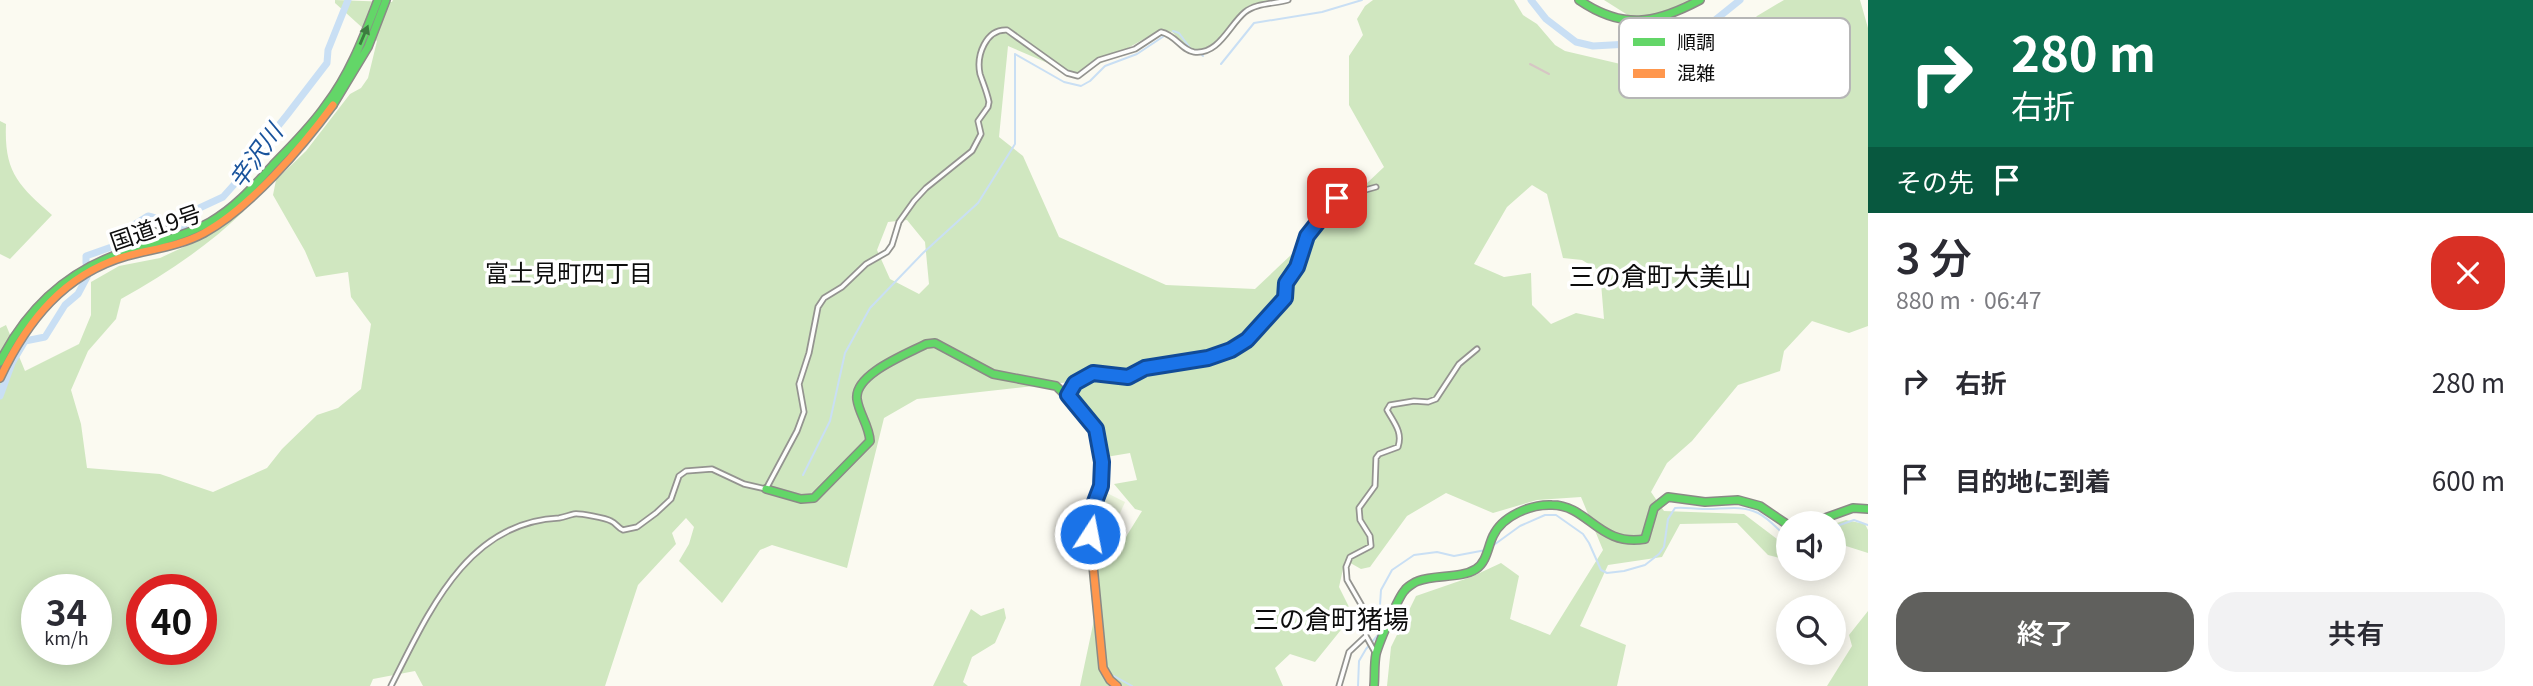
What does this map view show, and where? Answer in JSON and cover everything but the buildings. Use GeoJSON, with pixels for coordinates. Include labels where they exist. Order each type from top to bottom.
{"type":"FeatureCollection","features":[{"type":"Feature","properties":{"kind":"main road","name":"国道19号"},"geometry":{"type":"LineString","coordinates":[[3,357],[33,318],[63,287],[100,266],[212,222],[243,198],[331,98],[347,72],[378,0]]}},
{"type":"Feature","properties":{"kind":"main road","name":"国道19号"},"geometry":{"type":"LineString","coordinates":[[0,378],[3,357],[15,331],[60,283],[95,262],[125,252],[177,244],[215,226],[259,190],[322,120],[345,90],[367,51],[386,0]]}},
{"type":"Feature","properties":{"kind":"main road"},"geometry":{"type":"LineString","coordinates":[[1579,0],[1601,14],[1619,19]]}},
{"type":"Feature","properties":{"kind":"main road"},"geometry":{"type":"LineString","coordinates":[[1659,18],[1700,0]]}},
{"type":"Feature","properties":{"kind":"main road"},"geometry":{"type":"LineString","coordinates":[[766,489],[801,499],[817,496],[870,441],[869,430],[856,396],[858,386],[866,377],[926,344],[935,343],[993,374],[1049,383],[1068,395],[1093,424],[1097,436],[1102,475],[1090,523],[1090,534],[1103,668],[1117,686]]}},
{"type":"Feature","properties":{"kind":"main road"},"geometry":{"type":"LineString","coordinates":[[1374,686],[1374,652],[1405,589],[1411,584],[1475,570],[1483,564],[1497,528],[1509,518],[1548,504],[1557,505],[1576,513],[1604,533],[1636,541],[1645,539],[1654,508],[1662,499],[1668,497],[1705,502],[1738,500],[1760,506],[1776,517]]}},
{"type":"Feature","properties":{"kind":"main road"},"geometry":{"type":"LineString","coordinates":[[1845,511],[1853,508],[1868,509]]}},
{"type":"Feature","properties":{"kind":"street"},"geometry":{"type":"LineString","coordinates":[[391,686],[412,643],[456,573],[477,551],[504,531],[538,519],[577,513],[610,520],[623,530],[631,530],[646,523],[671,499],[679,476],[686,471],[705,468],[724,473],[744,484],[766,489],[797,431],[804,412],[799,384],[809,353],[818,307],[824,298],[842,287],[866,264],[887,251],[892,245],[899,222],[914,201],[972,151],[979,140],[981,134],[978,121],[989,102],[979,61],[985,42],[992,34],[1007,30],[1067,74],[1078,76],[1099,60],[1135,49],[1161,32],[1176,38],[1187,50],[1198,52],[1222,41],[1249,9],[1288,0]]}},
{"type":"Feature","properties":{"kind":"street"},"geometry":{"type":"LineString","coordinates":[[1068,395],[1075,383],[1093,373],[1128,377],[1145,368],[1208,358],[1231,350],[1247,340],[1285,298],[1286,283],[1297,267],[1307,236],[1321,221],[1330,204],[1337,198],[1376,187]]}},
{"type":"Feature","properties":{"kind":"street"},"geometry":{"type":"LineString","coordinates":[[125,252],[145,226],[156,225],[169,232],[184,234]]}},
{"type":"Feature","properties":{"kind":"street"},"geometry":{"type":"LineString","coordinates":[[145,226],[151,247]]}},
{"type":"Feature","properties":{"kind":"street"},"geometry":{"type":"LineString","coordinates":[[1374,652],[1366,636],[1362,606],[1347,580],[1346,567],[1350,557],[1371,546],[1370,536],[1359,514],[1374,486],[1376,458],[1379,454],[1398,447],[1401,439],[1387,410],[1390,405],[1436,399],[1459,364],[1477,349]]}},
{"type":"Feature","properties":{"kind":"street"},"geometry":{"type":"LineString","coordinates":[[1339,686],[1349,652],[1366,636]]}},
{"type":"Feature","properties":{"kind":"green space"},"geometry":{"type":"Polygon","coordinates":[[[335,0],[1281,0],[1247,7],[1216,41],[1200,49],[1190,49],[1172,32],[1160,30],[1078,76],[1008,46],[999,137],[1023,156],[1059,237],[1166,285],[1255,289],[1384,167],[1349,105],[1349,56],[1363,35],[1357,19],[1365,6],[1373,0],[1514,0],[1523,15],[1537,24],[1555,45],[1565,51],[1619,64],[1619,98],[1850,98],[1850,18],[1755,18],[1784,0],[1860,0],[1868,28],[1868,326],[1849,333],[1812,321],[1784,351],[1780,371],[1738,385],[1692,441],[1667,463],[1651,492],[1664,511],[1744,514],[1776,538],[1776,557],[1768,555],[1737,523],[1680,524],[1662,557],[1608,565],[1580,626],[1626,645],[1617,686],[1387,686],[1391,647],[1416,596],[1471,577],[1501,563],[1519,576],[1510,619],[1550,635],[1603,550],[1581,497],[1537,500],[1493,513],[1446,493],[1407,516],[1370,567],[1361,569],[1345,560],[1339,587],[1353,615],[1315,662],[1290,654],[1275,668],[1283,686],[1080,686],[1094,620],[1087,554],[1119,548],[1142,511],[1135,509],[1114,484],[1137,480],[1130,453],[1106,457],[1098,427],[1070,382],[917,399],[884,418],[847,568],[772,545],[760,550],[722,603],[679,561],[689,544],[694,527],[686,518],[672,533],[676,544],[638,585],[605,686],[423,686],[415,671],[373,679],[370,686],[0,686],[0,328],[6,325],[25,371],[79,344],[91,315],[91,282],[119,266],[160,258],[203,238],[245,210],[186,259],[121,299],[116,319],[88,351],[71,390],[81,424],[87,468],[160,474],[213,492],[267,468],[282,449],[317,415],[338,408],[361,389],[371,324],[351,297],[348,272],[316,277],[305,251],[273,195],[276,180],[306,151],[350,94],[361,88],[368,78],[377,41],[335,3],[335,0]],[[1532,185],[1507,207],[1474,264],[1504,277],[1531,273],[1532,305],[1551,324],[1576,313],[1604,319],[1600,271],[1582,260],[1563,258],[1547,194],[1532,185]],[[907,220],[888,222],[877,250],[890,279],[919,294],[929,284],[925,242],[907,220]]]}},
{"type":"Feature","properties":{"kind":"green space"},"geometry":{"type":"Polygon","coordinates":[[[1604,0],[1694,0],[1658,15],[1632,18],[1604,0]]]}},
{"type":"Feature","properties":{"kind":"green space"},"geometry":{"type":"Polygon","coordinates":[[[0,121],[6,124],[8,154],[16,176],[30,195],[52,215],[10,259],[0,254],[0,121]]]}},
{"type":"Feature","properties":{"kind":"green space"},"geometry":{"type":"Polygon","coordinates":[[[1105,492],[1125,502],[1117,520],[1124,525],[1115,544],[1095,534],[1097,512],[1105,492]]]}},
{"type":"Feature","properties":{"kind":"green space"},"geometry":{"type":"Polygon","coordinates":[[[1846,520],[1865,524],[1868,530],[1868,553],[1846,546],[1846,520]]]}},
{"type":"Feature","properties":{"kind":"green space"},"geometry":{"type":"Polygon","coordinates":[[[1004,608],[1006,618],[995,643],[972,657],[963,682],[968,686],[933,686],[971,609],[981,616],[1004,608]]]}},
{"type":"Feature","properties":{"kind":"green space"},"geometry":{"type":"Polygon","coordinates":[[[1868,611],[1868,686],[1827,686],[1840,665],[1846,665],[1846,656],[1852,646],[1849,635],[1868,611]]]}},
{"type":"Feature","properties":{"kind":"waterway","name":"辛沢川"},"geometry":{"type":"LineString","coordinates":[[86,263],[86,256],[120,244],[129,228],[148,216],[183,227],[193,211],[223,197],[240,178],[242,164],[258,151],[327,63],[328,50],[348,0]]}},
{"type":"Feature","properties":{"kind":"waterway"},"geometry":{"type":"LineString","coordinates":[[1221,64],[1254,23],[1322,12],[1362,0]]}},
{"type":"Feature","properties":{"kind":"waterway"},"geometry":{"type":"LineString","coordinates":[[1531,0],[1546,19],[1576,42],[1593,46],[1619,45]]}},
{"type":"Feature","properties":{"kind":"waterway"},"geometry":{"type":"LineString","coordinates":[[1718,18],[1740,0]]}},
{"type":"Feature","properties":{"kind":"waterway"},"geometry":{"type":"LineString","coordinates":[[1173,31],[1179,33],[1190,48]]}},
{"type":"Feature","properties":{"kind":"waterway"},"geometry":{"type":"LineString","coordinates":[[1015,54],[1064,82],[1081,86],[1105,66],[1137,54],[1164,36]]}},
{"type":"Feature","properties":{"kind":"waterway"},"geometry":{"type":"LineString","coordinates":[[803,475],[830,421],[845,353],[870,308],[923,253],[978,203],[1015,144],[1015,54]]}},
{"type":"Feature","properties":{"kind":"waterway","name":"辛沢川"},"geometry":{"type":"LineString","coordinates":[[0,396],[12,363],[25,341],[45,337],[65,305],[78,294],[87,277]]}},
{"type":"Feature","properties":{"kind":"waterway"},"geometry":{"type":"LineString","coordinates":[[1491,547],[1520,526],[1545,515],[1556,515],[1583,534],[1601,570],[1607,573],[1645,565],[1659,554],[1664,547],[1668,519],[1675,508],[1751,510],[1776,527]]}},
{"type":"Feature","properties":{"kind":"waterway"},"geometry":{"type":"LineString","coordinates":[[1846,523],[1854,520],[1868,525]]}},
{"type":"Feature","properties":{"kind":"waterway"},"geometry":{"type":"LineString","coordinates":[[1358,686],[1359,661],[1378,635],[1381,590],[1392,570],[1414,555],[1437,552],[1454,556],[1486,550]]}},
{"type":"Feature","properties":{"kind":"waterway"},"geometry":{"type":"LineString","coordinates":[[1114,676],[1132,686]]}},
{"type":"Feature","properties":{"kind":"railway"},"geometry":{"type":"LineString","coordinates":[[1530,64],[1549,74]]}},
{"type":"Feature","properties":{"kind":"traffic: fast"},"geometry":{"type":"LineString","coordinates":[[0,362],[36,308],[67,281],[103,260],[200,227],[228,210],[244,196],[307,129],[335,93],[356,54],[378,0]]}},
{"type":"Feature","properties":{"kind":"traffic: fast"},"geometry":{"type":"LineString","coordinates":[[333,105],[368,47],[386,0]]}},
{"type":"Feature","properties":{"kind":"traffic: fast"},"geometry":{"type":"LineString","coordinates":[[1579,0],[1595,10],[1619,18]]}},
{"type":"Feature","properties":{"kind":"traffic: fast"},"geometry":{"type":"LineString","coordinates":[[1654,18],[1700,0]]}},
{"type":"Feature","properties":{"kind":"traffic: fast"},"geometry":{"type":"LineString","coordinates":[[766,489],[801,499],[814,498],[870,441],[857,399],[858,390],[864,381],[883,366],[926,344],[935,343],[993,374],[1056,386],[1086,415]]}},
{"type":"Feature","properties":{"kind":"traffic: fast"},"geometry":{"type":"LineString","coordinates":[[1374,686],[1378,648],[1406,589],[1425,579],[1463,574],[1476,569],[1485,558],[1497,529],[1510,517],[1526,509],[1544,505],[1564,507],[1575,511],[1605,532],[1629,540],[1645,539],[1654,508],[1668,497],[1705,502],[1738,500],[1760,506],[1776,517]]}},
{"type":"Feature","properties":{"kind":"traffic: fast"},"geometry":{"type":"LineString","coordinates":[[1845,511],[1853,508],[1868,509]]}},
{"type":"Feature","properties":{"kind":"traffic: slow"},"geometry":{"type":"LineString","coordinates":[[0,378],[35,319],[66,287],[105,264],[186,241],[221,222],[257,193],[333,105]]}},
{"type":"Feature","properties":{"kind":"traffic: slow"},"geometry":{"type":"LineString","coordinates":[[1086,415],[1096,436],[1102,466],[1090,534],[1103,668],[1117,686]]}},
{"type":"Feature","properties":{"kind":"district","name":"富士見町四丁目"},"geometry":{"type":"Point","coordinates":[569,271]}},
{"type":"Feature","properties":{"kind":"district","name":"三の倉町大美山"},"geometry":{"type":"Point","coordinates":[1660,274]}},
{"type":"Feature","properties":{"kind":"district","name":"三の倉町猪場"},"geometry":{"type":"Point","coordinates":[1331,617]}},
{"type":"Feature","properties":{"kind":"route"},"geometry":{"type":"LineString","coordinates":[[1090,534],[1093,507],[1101,486],[1102,462],[1096,429],[1068,395],[1075,383],[1093,373],[1128,377],[1145,368],[1193,362],[1231,350],[1247,340],[1280,307],[1285,298],[1286,283],[1294,274],[1307,236],[1337,198]]}}]}
